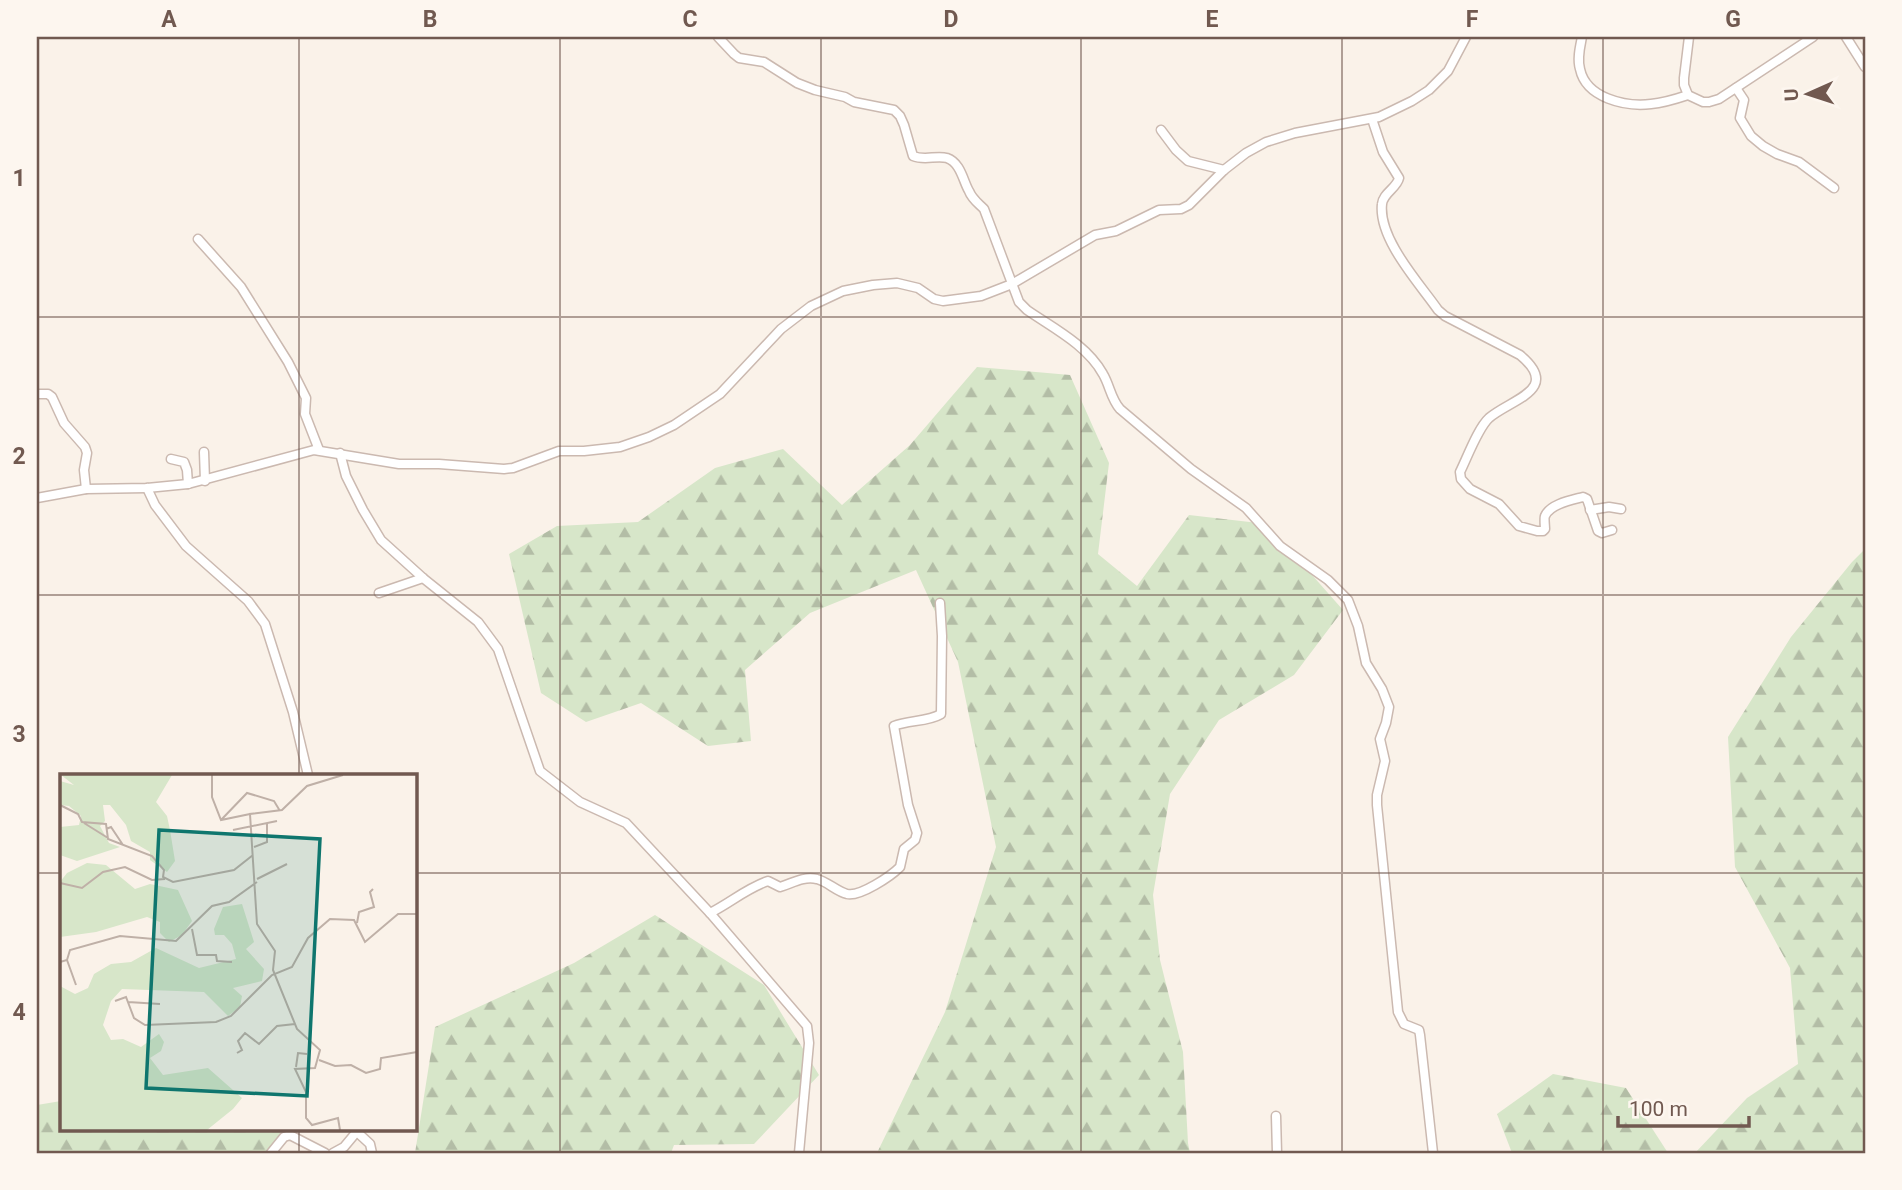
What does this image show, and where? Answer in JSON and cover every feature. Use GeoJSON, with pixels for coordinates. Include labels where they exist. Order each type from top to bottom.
{"type":"FeatureCollection","features":[{"type":"Feature","properties":{"kind":"street"},"geometry":{"type":"LineString","coordinates":[[718,37],[739,58],[764,62],[797,83],[867,106],[894,110],[900,116],[913,156],[924,159],[945,158],[955,163],[964,176],[973,199],[984,209],[1018,302],[1076,343],[1090,357],[1103,374],[1114,402],[1120,409],[1191,469],[1246,508],[1280,546],[1339,590],[1348,600],[1366,663],[1382,689],[1389,707],[1380,739],[1384,761],[1377,805],[1392,968],[1400,1020],[1419,1030],[1433,1153]]}},
{"type":"Feature","properties":{"kind":"street"},"geometry":{"type":"LineString","coordinates":[[37,498],[86,489],[148,488],[205,481],[309,450],[399,464],[504,469],[559,451],[620,447],[649,437],[702,408],[720,394],[780,329],[811,306],[843,291],[873,285],[897,283],[918,288],[934,299],[943,301],[981,296],[1012,284],[1095,235],[1116,231],[1159,210],[1181,209],[1189,205],[1224,170],[1266,142],[1392,112],[1429,90],[1448,71],[1466,37]]}},
{"type":"Feature","properties":{"kind":"street"},"geometry":{"type":"LineString","coordinates":[[1582,37],[1579,62],[1586,86],[1609,99],[1650,105],[1688,95],[1703,102],[1719,99],[1813,37]]}},
{"type":"Feature","properties":{"kind":"street"},"geometry":{"type":"LineString","coordinates":[[1688,95],[1684,78],[1689,37]]}},
{"type":"Feature","properties":{"kind":"street"},"geometry":{"type":"LineString","coordinates":[[1846,37],[1865,67]]}},
{"type":"Feature","properties":{"kind":"street"},"geometry":{"type":"LineString","coordinates":[[1737,88],[1744,100],[1740,118],[1751,136],[1763,146],[1799,162],[1834,188]]}},
{"type":"Feature","properties":{"kind":"street"},"geometry":{"type":"LineString","coordinates":[[1371,119],[1383,152],[1399,178],[1399,182],[1384,197],[1382,205],[1395,251],[1438,310],[1520,355],[1536,374],[1531,391],[1486,421],[1460,472],[1461,478],[1472,491],[1501,506],[1519,526],[1530,530],[1544,530],[1545,515],[1559,505],[1585,497],[1598,531],[1602,533],[1612,530]]}},
{"type":"Feature","properties":{"kind":"street"},"geometry":{"type":"LineString","coordinates":[[1161,130],[1175,150],[1188,161],[1224,170]]}},
{"type":"Feature","properties":{"kind":"street"},"geometry":{"type":"LineString","coordinates":[[198,239],[241,286],[288,362],[306,398],[305,414],[319,450]]}},
{"type":"Feature","properties":{"kind":"street"},"geometry":{"type":"LineString","coordinates":[[37,394],[48,394],[52,397],[64,422],[85,447],[88,457],[84,470],[86,489]]}},
{"type":"Feature","properties":{"kind":"street"},"geometry":{"type":"LineString","coordinates":[[204,452],[205,481]]}},
{"type":"Feature","properties":{"kind":"street"},"geometry":{"type":"LineString","coordinates":[[340,453],[346,476],[382,540],[423,578],[478,622],[498,649],[540,771],[580,802],[626,823],[710,913],[807,1026],[809,1043],[799,1153]]}},
{"type":"Feature","properties":{"kind":"street"},"geometry":{"type":"LineString","coordinates":[[171,459],[184,462],[188,484]]}},
{"type":"Feature","properties":{"kind":"street"},"geometry":{"type":"LineString","coordinates":[[148,488],[155,505],[186,546],[248,601],[265,624],[293,712],[308,774]]}},
{"type":"Feature","properties":{"kind":"street"},"geometry":{"type":"LineString","coordinates":[[1590,510],[1609,507],[1621,509]]}},
{"type":"Feature","properties":{"kind":"street"},"geometry":{"type":"LineString","coordinates":[[379,593],[423,578]]}},
{"type":"Feature","properties":{"kind":"street"},"geometry":{"type":"LineString","coordinates":[[710,913],[739,894],[768,881],[780,887],[799,879],[818,879],[852,894],[869,888],[900,867],[904,849],[915,841],[917,833],[908,805],[894,726],[935,718],[941,714],[940,603]]}},
{"type":"Feature","properties":{"kind":"street"},"geometry":{"type":"LineString","coordinates":[[1276,1116],[1277,1153]]}},
{"type":"Feature","properties":{"kind":"street"},"geometry":{"type":"LineString","coordinates":[[332,1153],[344,1147],[358,1130],[370,1144],[372,1153]]}},
{"type":"Feature","properties":{"kind":"street"},"geometry":{"type":"LineString","coordinates":[[271,1153],[284,1137],[290,1135],[325,1153]]}},
{"type":"Feature","properties":{"kind":"green space"},"geometry":{"type":"Polygon","coordinates":[[[977,367],[1070,375],[1109,463],[1098,554],[1137,586],[1189,515],[1267,524],[1343,610],[1294,675],[1219,720],[1170,794],[1153,895],[1160,960],[1183,1052],[1190,1153],[877,1153],[945,1012],[996,847],[958,662],[916,570],[810,613],[745,670],[751,741],[708,746],[641,703],[586,722],[541,693],[509,554],[557,526],[638,522],[715,468],[783,449],[842,505],[910,445],[977,367]]]}},
{"type":"Feature","properties":{"kind":"green space"},"geometry":{"type":"Polygon","coordinates":[[[1865,549],[1865,1153],[1695,1153],[1747,1098],[1798,1064],[1790,968],[1735,867],[1728,737],[1791,637],[1865,549]]]}},
{"type":"Feature","properties":{"kind":"green space"},"geometry":{"type":"Polygon","coordinates":[[[655,915],[764,985],[819,1075],[754,1144],[674,1145],[671,1153],[415,1153],[435,1027],[574,963],[655,915]]]}},
{"type":"Feature","properties":{"kind":"green space"},"geometry":{"type":"Polygon","coordinates":[[[1553,1074],[1626,1088],[1668,1153],[1512,1153],[1497,1114],[1553,1074]]]}},
{"type":"Feature","properties":{"kind":"green space"},"geometry":{"type":"Polygon","coordinates":[[[60,1101],[60,1130],[290,1130],[276,1153],[37,1153],[37,1105],[60,1101]]]}}]}
